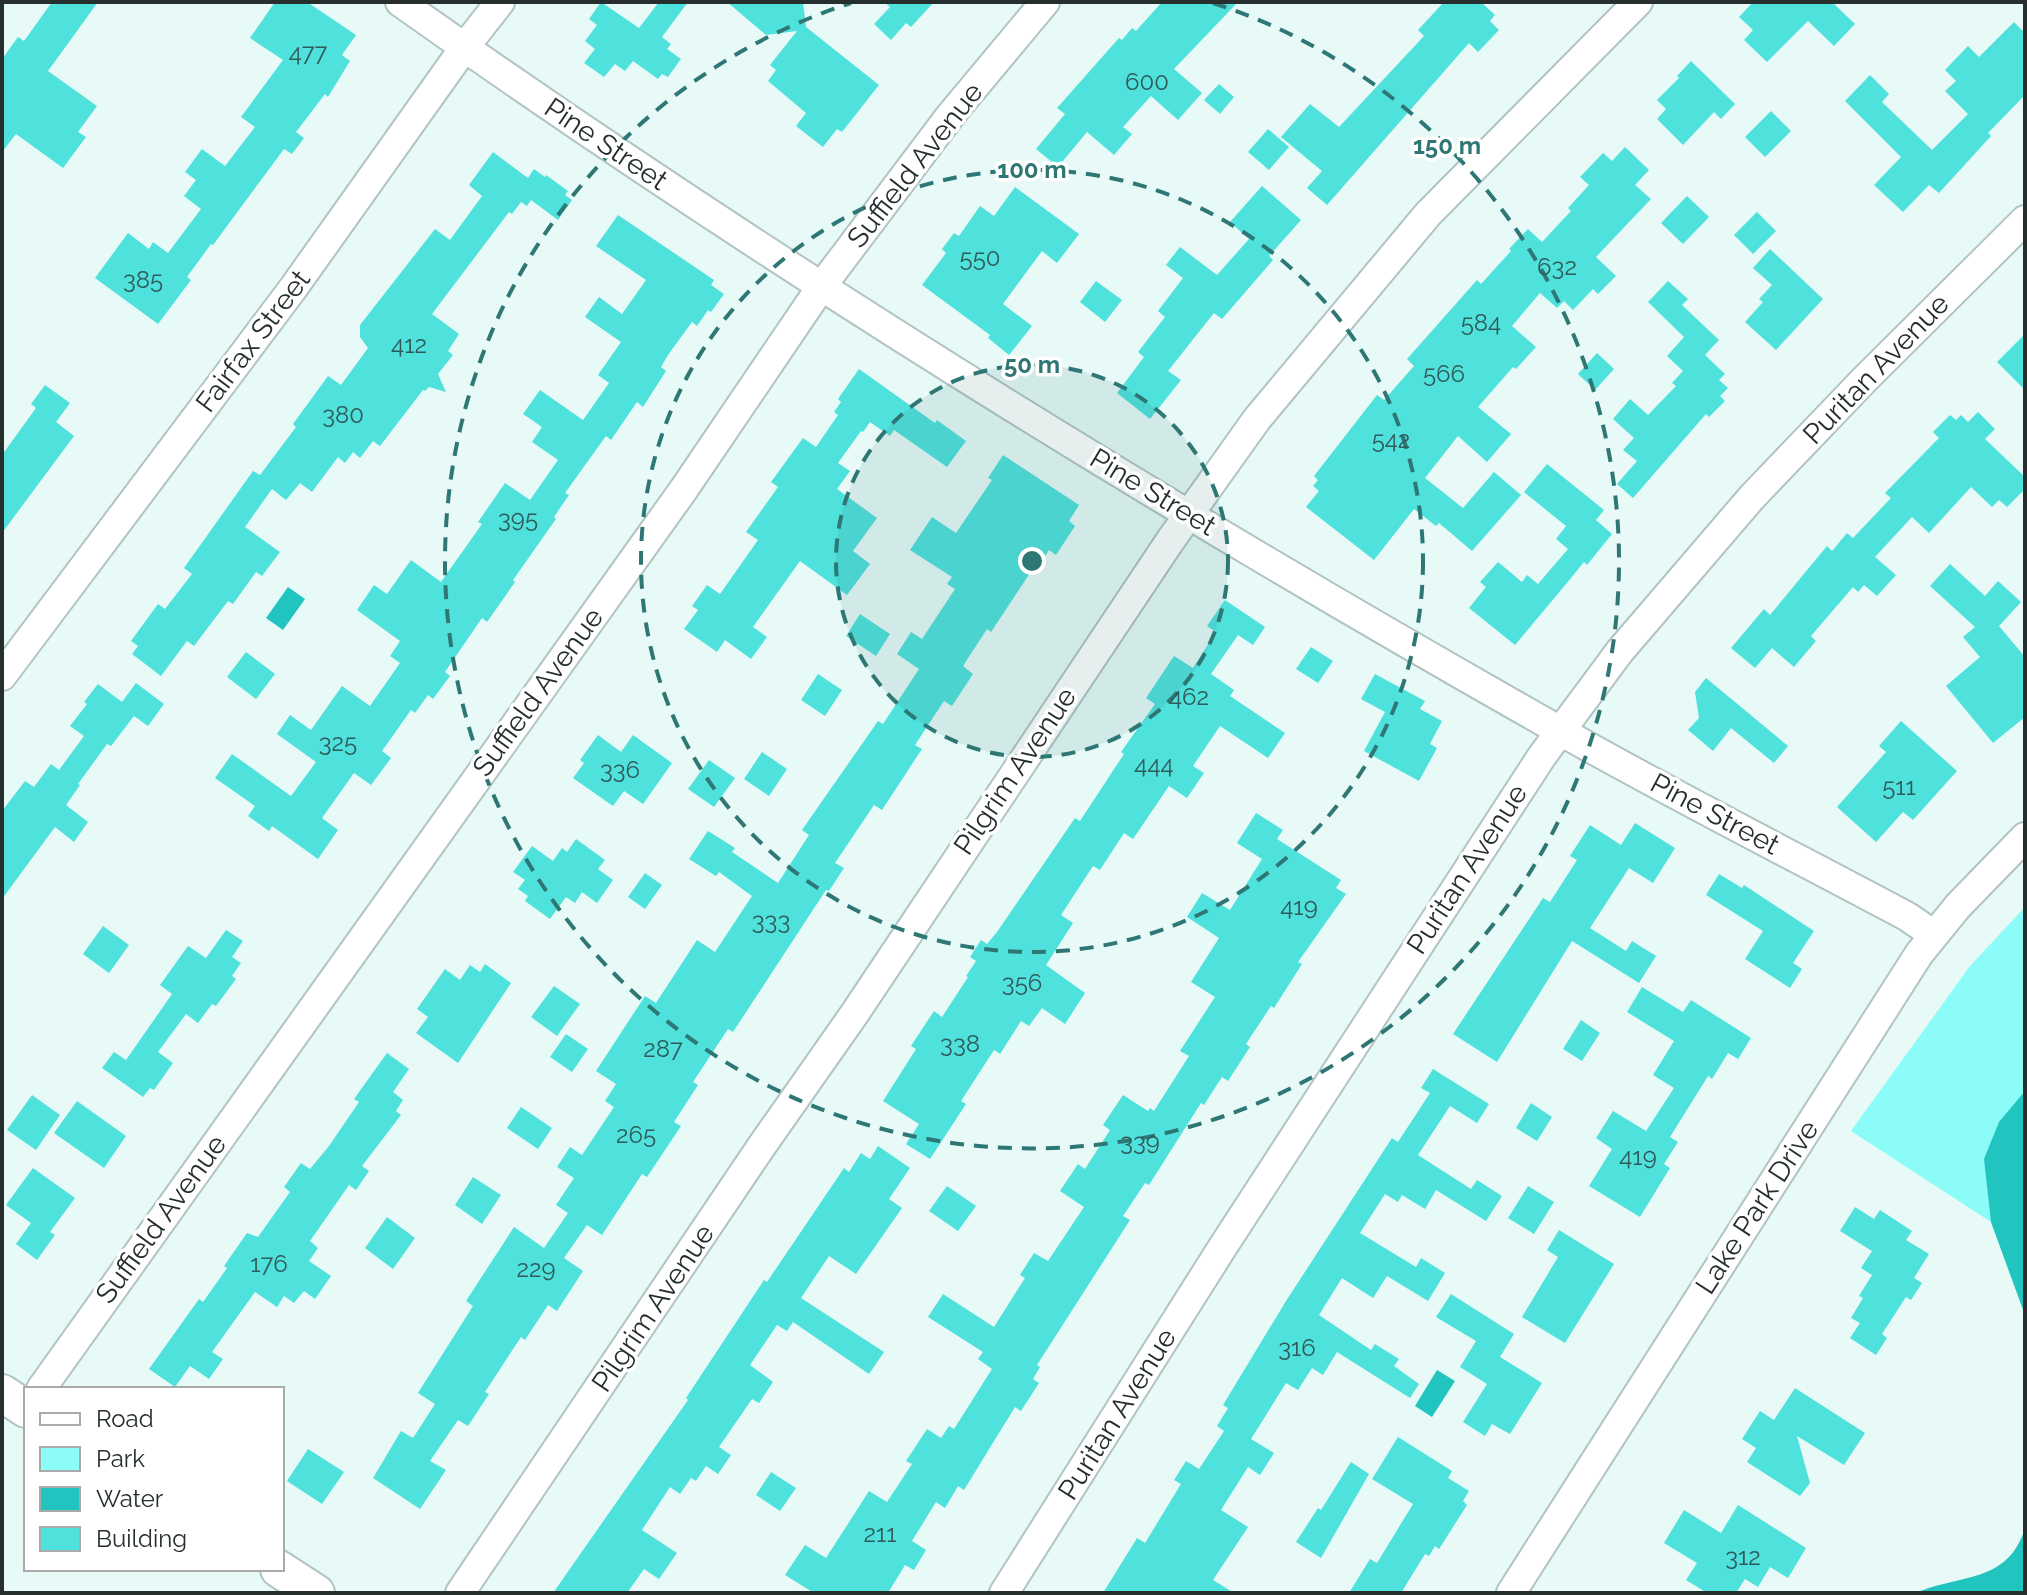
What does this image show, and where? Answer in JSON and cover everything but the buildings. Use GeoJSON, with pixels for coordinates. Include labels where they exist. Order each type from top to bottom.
{"type":"FeatureCollection","features":[{"type":"Feature","properties":{"kind":"main road"},"geometry":{"type":"LineString","coordinates":[[2,1393],[24,1408]]}},
{"type":"Feature","properties":{"kind":"main road"},"geometry":{"type":"LineString","coordinates":[[282,1571],[316,1593]]}},
{"type":"Feature","properties":{"kind":"street","name":"Pine Street"},"geometry":{"type":"LineString","coordinates":[[400,2],[821,287],[1189,514],[1562,731],[1908,917],[1934,935]]}},
{"type":"Feature","properties":{"kind":"street","name":"Fairfax Street"},"geometry":{"type":"LineString","coordinates":[[2,676],[294,287],[500,2]]}},
{"type":"Feature","properties":{"kind":"street","name":"Suffield Avenue"},"geometry":{"type":"LineString","coordinates":[[42,1387],[674,502],[821,287],[950,116],[1045,2]]}},
{"type":"Feature","properties":{"kind":"street","name":"Pilgrim Avenue"},"geometry":{"type":"LineString","coordinates":[[460,1593],[855,1013],[1189,514],[1257,419],[1428,214],[1638,2]]}},
{"type":"Feature","properties":{"kind":"street","name":"Puritan Avenue"},"geometry":{"type":"LineString","coordinates":[[1004,1593],[1510,802],[1620,651],[1752,497],[2025,220]]}},
{"type":"Feature","properties":{"kind":"street","name":"Lake Park Drive"},"geometry":{"type":"LineString","coordinates":[[1511,1593],[1887,1001],[1934,935],[1989,872],[2025,837]]}},
{"type":"Feature","properties":{"kind":"green space"},"geometry":{"type":"Polygon","coordinates":[[[2025,907],[2025,1315],[1991,1222],[1851,1131],[1970,966],[2025,907]]]}},
{"type":"Feature","properties":{"kind":"water"},"geometry":{"type":"Polygon","coordinates":[[[288,587],[305,599],[283,630],[266,618],[288,587]]]}},
{"type":"Feature","properties":{"kind":"water"},"geometry":{"type":"Polygon","coordinates":[[[2025,1091],[2025,1315],[1991,1222],[1984,1159],[1999,1122],[2025,1091]]]}},
{"type":"Feature","properties":{"kind":"water"},"geometry":{"type":"Polygon","coordinates":[[[1437,1370],[1455,1381],[1432,1417],[1415,1406],[1437,1370]]]}},
{"type":"Feature","properties":{"kind":"water"},"geometry":{"type":"Polygon","coordinates":[[[2025,1528],[2025,1593],[1916,1593],[1994,1568],[2007,1559],[2025,1528]]]}}]}
